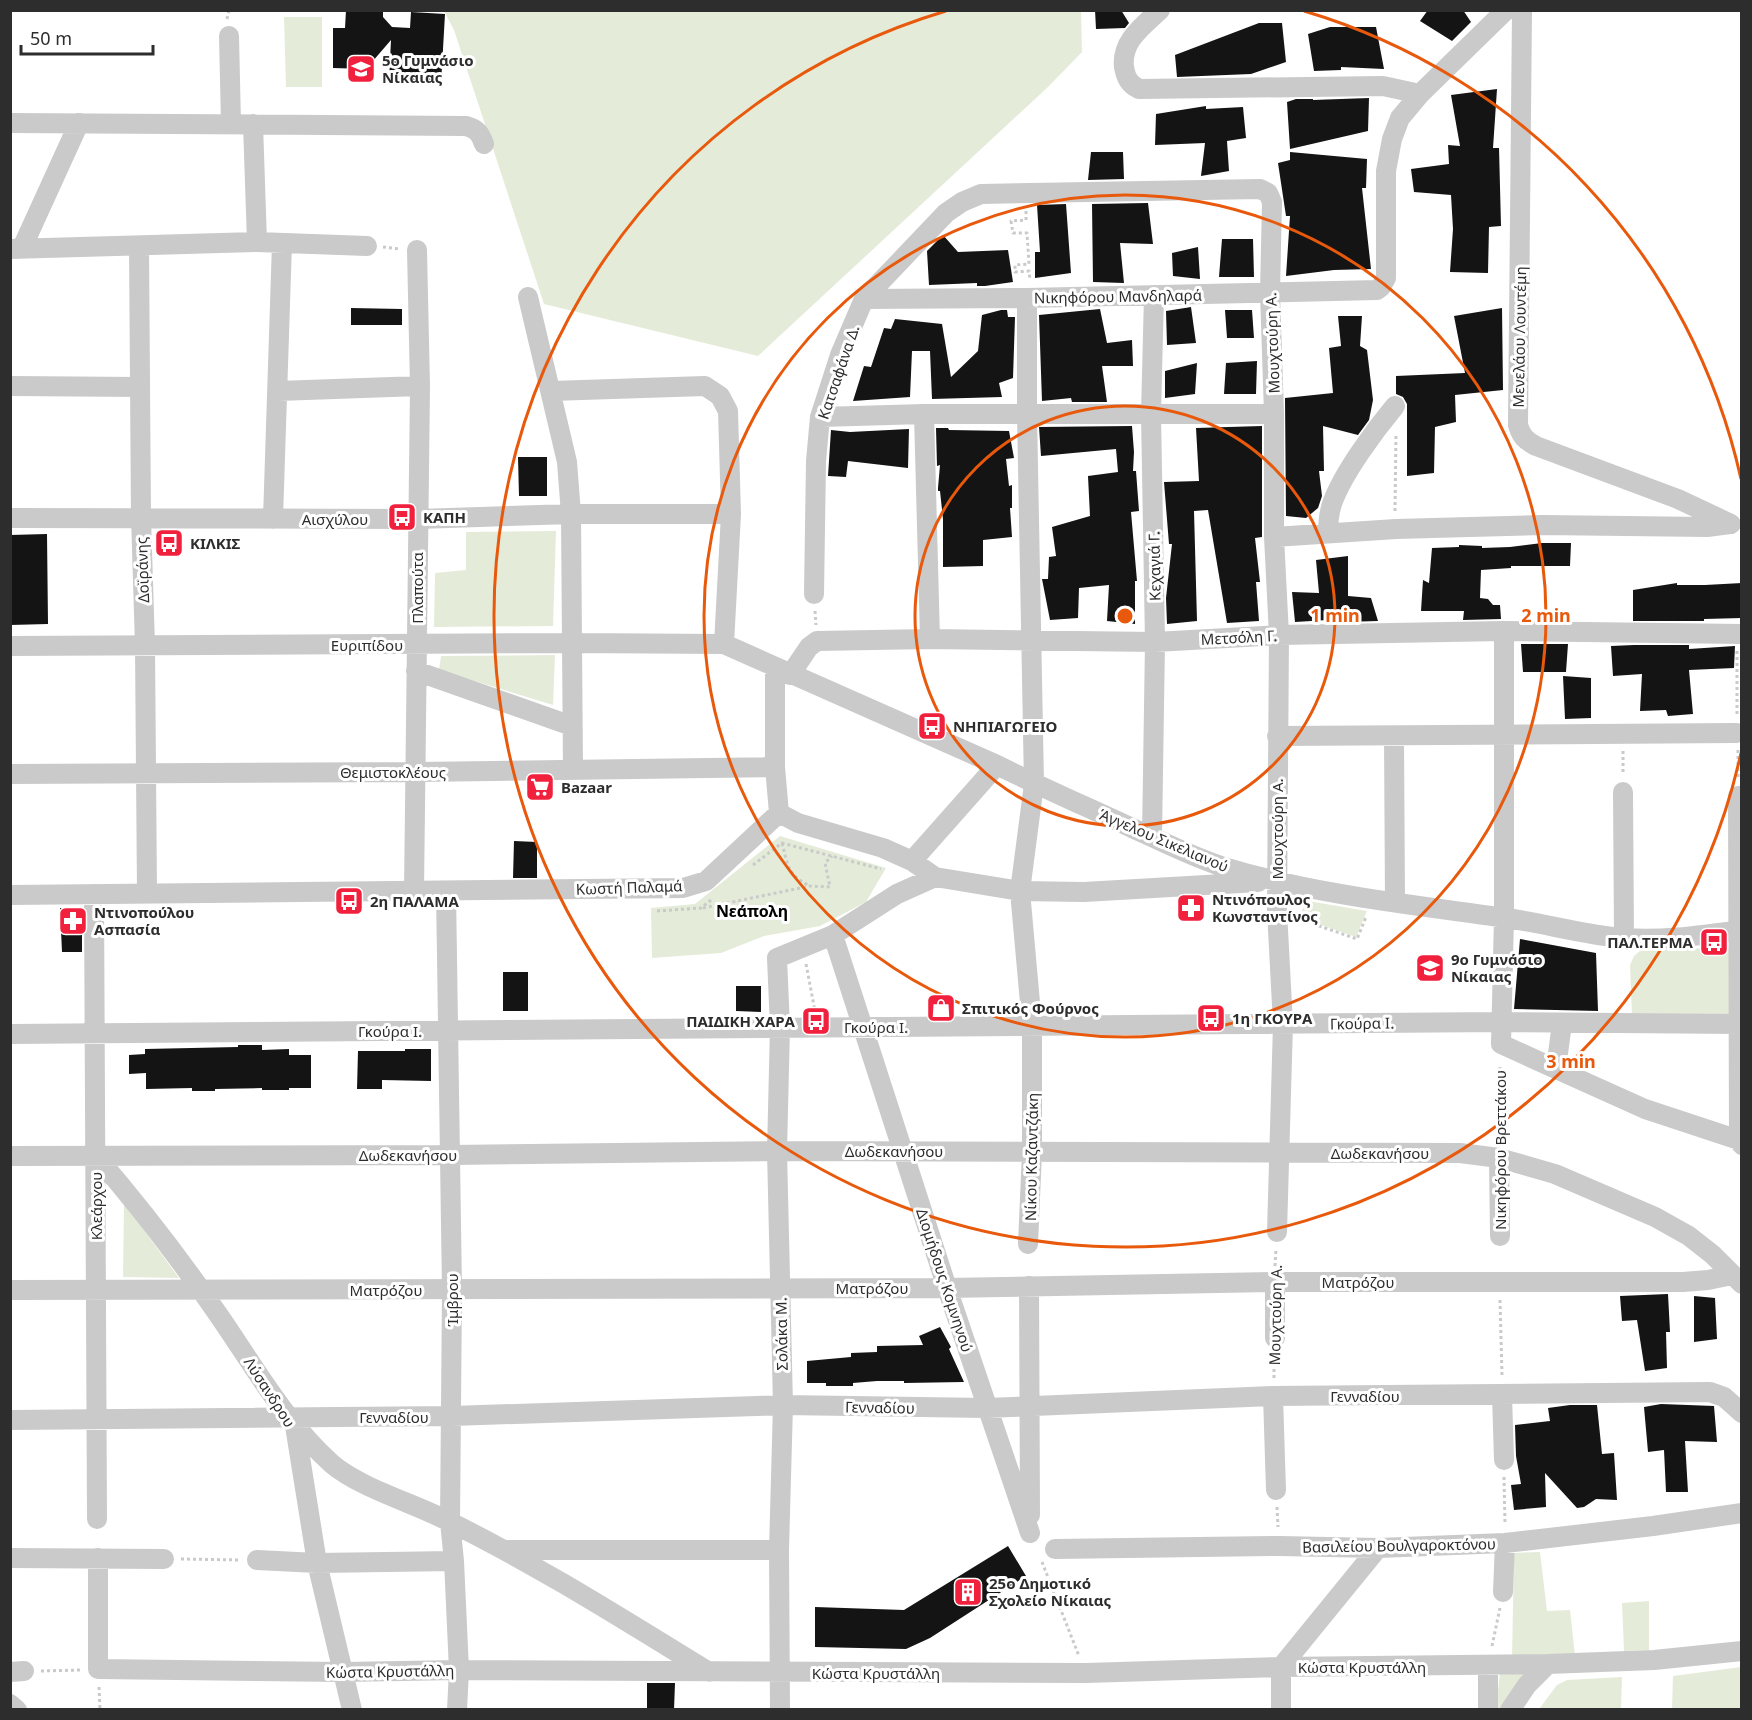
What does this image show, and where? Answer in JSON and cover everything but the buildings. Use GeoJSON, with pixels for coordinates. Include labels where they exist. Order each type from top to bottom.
{"type":"FeatureCollection","features":[{"type":"Feature","properties":{"kind":"street"},"geometry":{"type":"LineString","coordinates":[[1160,10],[1127,45],[1124,60],[1126,77],[1132,86],[1139,89],[1383,86],[1420,94],[1506,10]]}},
{"type":"Feature","properties":{"kind":"street","name":"Μενελάου Λουντέμη"},"geometry":{"type":"LineString","coordinates":[[1522,10],[1518,425],[1520,432],[1536,446],[1736,522]]}},
{"type":"Feature","properties":{"kind":"street"},"geometry":{"type":"LineString","coordinates":[[229,36],[231,124]]}},
{"type":"Feature","properties":{"kind":"street","name":"Νικηφόρου Μανδηλαρά"},"geometry":{"type":"LineString","coordinates":[[864,299],[1372,291],[1381,287],[1386,278],[1386,171],[1392,139],[1400,118],[1420,94]]}},
{"type":"Feature","properties":{"kind":"street"},"geometry":{"type":"LineString","coordinates":[[10,123],[466,126],[475,128],[481,134],[484,144]]}},
{"type":"Feature","properties":{"kind":"street"},"geometry":{"type":"LineString","coordinates":[[79,123],[16,248],[257,242],[367,246]]}},
{"type":"Feature","properties":{"kind":"street"},"geometry":{"type":"LineString","coordinates":[[253,124],[257,242]]}},
{"type":"Feature","properties":{"kind":"street","name":"Μουχτούρη Α."},"geometry":{"type":"LineString","coordinates":[[1025,194],[1260,189],[1268,194],[1272,202],[1270,293],[1274,414],[1274,537],[1279,634],[1277,912],[1282,1024],[1276,1232]]}},
{"type":"Feature","properties":{"kind":"street","name":"Κατσαφάνα Δ."},"geometry":{"type":"LineString","coordinates":[[814,594],[816,460],[820,417],[840,355],[864,299],[946,213],[962,202],[981,194],[1025,194]]}},
{"type":"Feature","properties":{"kind":"street"},"geometry":{"type":"LineString","coordinates":[[273,519],[282,243]]}},
{"type":"Feature","properties":{"kind":"street","name":"Δοϊράνης"},"geometry":{"type":"LineString","coordinates":[[139,246],[147,894]]}},
{"type":"Feature","properties":{"kind":"street","name":"Πλαπούτα"},"geometry":{"type":"LineString","coordinates":[[414,891],[420,386],[417,250]]}},
{"type":"Feature","properties":{"kind":"street","name":"Κεχαγιά Γ."},"geometry":{"type":"LineString","coordinates":[[1152,837],[1155,642],[1151,414],[1154,295]]}},
{"type":"Feature","properties":{"kind":"street"},"geometry":{"type":"LineString","coordinates":[[528,297],[567,462],[571,514],[573,770]]}},
{"type":"Feature","properties":{"kind":"street","name":"Νίκου Καζαντζάκη"},"geometry":{"type":"LineString","coordinates":[[1022,298],[1027,414],[1034,784],[1020,891],[1032,1025],[1032,1152],[1028,1244]]}},
{"type":"Feature","properties":{"kind":"street"},"geometry":{"type":"LineString","coordinates":[[278,391],[420,386]]}},
{"type":"Feature","properties":{"kind":"street"},"geometry":{"type":"LineString","coordinates":[[551,391],[705,386],[720,396],[728,411],[731,514],[723,644]]}},
{"type":"Feature","properties":{"kind":"street"},"geometry":{"type":"LineString","coordinates":[[10,387],[140,387]]}},
{"type":"Feature","properties":{"kind":"street"},"geometry":{"type":"LineString","coordinates":[[1328,534],[1332,504],[1338,490],[1382,420],[1395,406]]}},
{"type":"Feature","properties":{"kind":"street"},"geometry":{"type":"LineString","coordinates":[[820,417],[924,414],[1274,414]]}},
{"type":"Feature","properties":{"kind":"street"},"geometry":{"type":"LineString","coordinates":[[924,414],[930,639]]}},
{"type":"Feature","properties":{"kind":"street","name":"Αισχύλου"},"geometry":{"type":"LineString","coordinates":[[10,518],[418,519],[571,514],[731,514]]}},
{"type":"Feature","properties":{"kind":"street"},"geometry":{"type":"LineString","coordinates":[[1274,537],[1430,528],[1544,525],[1707,527],[1736,522]]}},
{"type":"Feature","properties":{"kind":"street"},"geometry":{"type":"LineString","coordinates":[[1504,631],[1504,917],[1501,1044],[1644,1109],[1741,1142],[1738,796],[1742,796]]}},
{"type":"Feature","properties":{"kind":"street","name":"Μετσόλη Γ."},"geometry":{"type":"LineString","coordinates":[[817,641],[1030,639],[1155,642],[1279,634],[1504,631],[1742,634]]}},
{"type":"Feature","properties":{"kind":"street"},"geometry":{"type":"LineString","coordinates":[[817,641],[782,671],[775,767],[779,813],[798,823],[883,848],[912,861],[935,877],[1020,891],[1084,892],[1277,882]]}},
{"type":"Feature","properties":{"kind":"street","name":"Ευριπίδου"},"geometry":{"type":"LineString","coordinates":[[10,646],[723,644]]}},
{"type":"Feature","properties":{"kind":"street","name":"Άγγελου Σικελιανού"},"geometry":{"type":"LineString","coordinates":[[723,644],[997,765],[1152,837],[1213,863],[1277,882],[1395,903],[1504,917],[1583,933],[1624,938],[1645,939],[1740,931]]}},
{"type":"Feature","properties":{"kind":"street"},"geometry":{"type":"LineString","coordinates":[[416,671],[572,726]]}},
{"type":"Feature","properties":{"kind":"street"},"geometry":{"type":"LineString","coordinates":[[1277,736],[1737,733]]}},
{"type":"Feature","properties":{"kind":"street"},"geometry":{"type":"LineString","coordinates":[[1394,736],[1395,903]]}},
{"type":"Feature","properties":{"kind":"street"},"geometry":{"type":"LineString","coordinates":[[912,861],[997,765]]}},
{"type":"Feature","properties":{"kind":"street","name":"Θεμιστοκλέους"},"geometry":{"type":"LineString","coordinates":[[10,774],[775,767]]}},
{"type":"Feature","properties":{"kind":"street"},"geometry":{"type":"LineString","coordinates":[[1623,792],[1624,938]]}},
{"type":"Feature","properties":{"kind":"street","name":"Κωστή Παλαμά"},"geometry":{"type":"LineString","coordinates":[[10,895],[683,888],[706,881],[779,813]]}},
{"type":"Feature","properties":{"kind":"street"},"geometry":{"type":"LineString","coordinates":[[833,935],[897,894],[935,877]]}},
{"type":"Feature","properties":{"kind":"street","name":"Ίμβρου"},"geometry":{"type":"LineString","coordinates":[[446,891],[452,1290],[450,1522],[459,1670],[457,1710]]}},
{"type":"Feature","properties":{"kind":"street","name":"Κλεάρχου"},"geometry":{"type":"LineString","coordinates":[[94,894],[97,1519]]}},
{"type":"Feature","properties":{"kind":"street","name":"Σολάκα Μ."},"geometry":{"type":"LineString","coordinates":[[780,1710],[779,1550],[783,1406],[777,1151],[780,1027],[777,958],[833,935]]}},
{"type":"Feature","properties":{"kind":"street","name":"Διομήδους Κομνηνού"},"geometry":{"type":"LineString","coordinates":[[833,935],[947,1288],[1030,1533],[1029,1406]]}},
{"type":"Feature","properties":{"kind":"street","name":"Γκούρα Ι."},"geometry":{"type":"LineString","coordinates":[[10,1034],[1502,1022],[1740,1024]]}},
{"type":"Feature","properties":{"kind":"street"},"geometry":{"type":"LineString","coordinates":[[1556,1069],[1562,1023]]}},
{"type":"Feature","properties":{"kind":"street","name":"Δωδεκανήσου"},"geometry":{"type":"LineString","coordinates":[[10,1156],[451,1155],[777,1151],[1460,1154],[1499,1158],[1556,1174],[1655,1217],[1689,1236],[1712,1254],[1737,1279]]}},
{"type":"Feature","properties":{"kind":"street","name":"Λύσανδρου"},"geometry":{"type":"LineString","coordinates":[[95,1155],[133,1199],[201,1289],[292,1422],[316,1563],[352,1710]]}},
{"type":"Feature","properties":{"kind":"street","name":"Νικηφόρου Βρεττάκου"},"geometry":{"type":"LineString","coordinates":[[1499,1158],[1500,1236]]}},
{"type":"Feature","properties":{"kind":"street","name":"Ματρόζου"},"geometry":{"type":"LineString","coordinates":[[10,1290],[947,1288],[1275,1282],[1683,1282],[1737,1279]]}},
{"type":"Feature","properties":{"kind":"street","name":"Μουχτούρη Α."},"geometry":{"type":"LineString","coordinates":[[1275,1282],[1275,1338]]}},
{"type":"Feature","properties":{"kind":"street"},"geometry":{"type":"LineString","coordinates":[[1029,1286],[1029,1406]]}},
{"type":"Feature","properties":{"kind":"street","name":"Γενναδίου"},"geometry":{"type":"LineString","coordinates":[[10,1420],[292,1422],[783,1406],[987,1408],[1273,1396],[1710,1392],[1729,1401],[1742,1413]]}},
{"type":"Feature","properties":{"kind":"street"},"geometry":{"type":"LineString","coordinates":[[1502,1395],[1504,1460]]}},
{"type":"Feature","properties":{"kind":"street"},"geometry":{"type":"LineString","coordinates":[[1273,1396],[1276,1490]]}},
{"type":"Feature","properties":{"kind":"street"},"geometry":{"type":"LineString","coordinates":[[292,1422],[333,1465],[344,1472],[504,1550],[709,1672]]}},
{"type":"Feature","properties":{"kind":"street","name":"Βασιλείου Βουλγαροκτόνου"},"geometry":{"type":"LineString","coordinates":[[1048,1555],[1279,1546],[1378,1548],[1505,1543],[1742,1513]]}},
{"type":"Feature","properties":{"kind":"street"},"geometry":{"type":"LineString","coordinates":[[1503,1592],[1505,1543]]}},
{"type":"Feature","properties":{"kind":"street"},"geometry":{"type":"LineString","coordinates":[[1281,1710],[1281,1667],[1378,1548]]}},
{"type":"Feature","properties":{"kind":"street"},"geometry":{"type":"LineString","coordinates":[[504,1550],[779,1550]]}},
{"type":"Feature","properties":{"kind":"street"},"geometry":{"type":"LineString","coordinates":[[10,1558],[164,1559]]}},
{"type":"Feature","properties":{"kind":"street"},"geometry":{"type":"LineString","coordinates":[[98,1558],[98,1669]]}},
{"type":"Feature","properties":{"kind":"street"},"geometry":{"type":"LineString","coordinates":[[256,1560],[316,1563],[454,1561]]}},
{"type":"Feature","properties":{"kind":"street","name":"Κώστα Κρυστάλλη"},"geometry":{"type":"LineString","coordinates":[[98,1669],[343,1672],[459,1670],[1086,1673],[1281,1667],[1548,1664],[1654,1660],[1742,1651]]}},
{"type":"Feature","properties":{"kind":"street"},"geometry":{"type":"LineString","coordinates":[[1510,1710],[1527,1685],[1548,1664]]}},
{"type":"Feature","properties":{"kind":"street"},"geometry":{"type":"LineString","coordinates":[[1488,1666],[1488,1710]]}},
{"type":"Feature","properties":{"kind":"street"},"geometry":{"type":"LineString","coordinates":[[10,1704],[17,1710]]}},
{"type":"Feature","properties":{"kind":"path"},"geometry":{"type":"LineString","coordinates":[[1022,298],[1017,282],[1030,282],[1029,271],[1016,272],[1015,266],[1029,264],[1027,233],[1012,233],[1011,221],[1026,220],[1025,194]]}},
{"type":"Feature","properties":{"kind":"path"},"geometry":{"type":"LineString","coordinates":[[367,246],[417,250]]}},
{"type":"Feature","properties":{"kind":"path"},"geometry":{"type":"LineString","coordinates":[[1394,493],[1396,450]]}},
{"type":"Feature","properties":{"kind":"path"},"geometry":{"type":"LineString","coordinates":[[814,594],[817,641]]}},
{"type":"Feature","properties":{"kind":"path"},"geometry":{"type":"LineString","coordinates":[[1623,735],[1623,792]]}},
{"type":"Feature","properties":{"kind":"path"},"geometry":{"type":"LineString","coordinates":[[782,843],[881,869]]}},
{"type":"Feature","properties":{"kind":"path"},"geometry":{"type":"LineString","coordinates":[[746,870],[782,843]]}},
{"type":"Feature","properties":{"kind":"path"},"geometry":{"type":"LineString","coordinates":[[782,843],[790,872],[810,886]]}},
{"type":"Feature","properties":{"kind":"path"},"geometry":{"type":"LineString","coordinates":[[657,911],[701,908],[810,886],[830,887],[825,863],[832,856]]}},
{"type":"Feature","properties":{"kind":"path"},"geometry":{"type":"LineString","coordinates":[[701,908],[719,893]]}},
{"type":"Feature","properties":{"kind":"path"},"geometry":{"type":"LineString","coordinates":[[1277,912],[1357,939],[1374,899]]}},
{"type":"Feature","properties":{"kind":"path"},"geometry":{"type":"LineString","coordinates":[[806,963],[815,1013]]}},
{"type":"Feature","properties":{"kind":"path","name":"Νικηφόρου Βρεττάκου"},"geometry":{"type":"LineString","coordinates":[[1499,1158],[1501,1044]]}},
{"type":"Feature","properties":{"kind":"path","name":"Μουχτούρη Α."},"geometry":{"type":"LineString","coordinates":[[1275,1282],[1276,1232]]}},
{"type":"Feature","properties":{"kind":"path"},"geometry":{"type":"LineString","coordinates":[[1499,1282],[1502,1395]]}},
{"type":"Feature","properties":{"kind":"path","name":"Μουχτούρη Α."},"geometry":{"type":"LineString","coordinates":[[1273,1396],[1275,1338]]}},
{"type":"Feature","properties":{"kind":"path"},"geometry":{"type":"LineString","coordinates":[[1504,1460],[1505,1543]]}},
{"type":"Feature","properties":{"kind":"path"},"geometry":{"type":"LineString","coordinates":[[1276,1490],[1279,1546]]}},
{"type":"Feature","properties":{"kind":"path"},"geometry":{"type":"LineString","coordinates":[[1048,1555],[1086,1673]]}},
{"type":"Feature","properties":{"kind":"path"},"geometry":{"type":"LineString","coordinates":[[164,1559],[256,1560]]}},
{"type":"Feature","properties":{"kind":"path"},"geometry":{"type":"LineString","coordinates":[[1488,1666],[1503,1592]]}},
{"type":"Feature","properties":{"kind":"path"},"geometry":{"type":"LineString","coordinates":[[17,1672],[98,1669],[99,1710]]}},
{"type":"Feature","properties":{"kind":"green space"},"geometry":{"type":"Polygon","coordinates":[[[444,11],[1081,11],[1082,52],[1048,87],[758,356],[544,304],[454,30],[444,11]]]}},
{"type":"Feature","properties":{"kind":"green space"},"geometry":{"type":"Polygon","coordinates":[[[284,17],[322,17],[322,87],[286,87],[284,17]]]}},
{"type":"Feature","properties":{"kind":"green space"},"geometry":{"type":"Polygon","coordinates":[[[556,531],[553,626],[434,627],[435,573],[466,570],[466,532],[556,531]]]}},
{"type":"Feature","properties":{"kind":"green space"},"geometry":{"type":"Polygon","coordinates":[[[555,655],[553,705],[439,670],[441,656],[555,655]]]}},
{"type":"Feature","properties":{"kind":"green space"},"geometry":{"type":"Polygon","coordinates":[[[780,836],[886,868],[866,902],[820,926],[764,936],[721,953],[652,958],[651,908],[695,904],[780,836]]]}},
{"type":"Feature","properties":{"kind":"green space"},"geometry":{"type":"Polygon","coordinates":[[[1308,901],[1367,911],[1356,937],[1298,917],[1308,901]]]}},
{"type":"Feature","properties":{"kind":"green space"},"geometry":{"type":"Polygon","coordinates":[[[1739,947],[1735,1016],[1632,1017],[1630,965],[1634,956],[1641,950],[1739,947]]]}},
{"type":"Feature","properties":{"kind":"green space"},"geometry":{"type":"Polygon","coordinates":[[[124,1203],[179,1278],[123,1277],[124,1203]]]}},
{"type":"Feature","properties":{"kind":"green space"},"geometry":{"type":"Polygon","coordinates":[[[1540,1552],[1547,1611],[1570,1610],[1575,1656],[1512,1659],[1514,1553],[1540,1552]]]}},
{"type":"Feature","properties":{"kind":"green space"},"geometry":{"type":"Polygon","coordinates":[[[1649,1601],[1649,1650],[1624,1651],[1622,1603],[1649,1601]]]}},
{"type":"Feature","properties":{"kind":"green space"},"geometry":{"type":"Polygon","coordinates":[[[1741,1667],[1741,1709],[1672,1709],[1673,1676],[1741,1667]]]}},
{"type":"Feature","properties":{"kind":"green space"},"geometry":{"type":"Polygon","coordinates":[[[1500,1672],[1524,1673],[1502,1709],[1496,1710],[1500,1672]]]}},
{"type":"Feature","properties":{"kind":"green space"},"geometry":{"type":"Polygon","coordinates":[[[1622,1677],[1621,1709],[1539,1709],[1557,1685],[1567,1680],[1622,1677]]]}},
{"type":"Feature","properties":{"kind":"place","name":"5o Γυμνάσιο Νίκαιας"},"geometry":{"type":"Point","coordinates":[361,69]}},
{"type":"Feature","properties":{"kind":"place","name":"ΚΑΠΗ"},"geometry":{"type":"Point","coordinates":[402,517]}},
{"type":"Feature","properties":{"kind":"place","name":"ΚΙΛΚΙΣ"},"geometry":{"type":"Point","coordinates":[169,543]}},
{"type":"Feature","properties":{"kind":"place","name":"ΝΗΠΙΑΓΩΓΕΙΟ"},"geometry":{"type":"Point","coordinates":[932,726]}},
{"type":"Feature","properties":{"kind":"place","name":"Bazaar"},"geometry":{"type":"Point","coordinates":[540,787]}},
{"type":"Feature","properties":{"kind":"place","name":"2η ΠΑΛΑΜΑ"},"geometry":{"type":"Point","coordinates":[349,901]}},
{"type":"Feature","properties":{"kind":"place","name":"Ντινόπουλος Κωνσταντίνος"},"geometry":{"type":"Point","coordinates":[1191,908]}},
{"type":"Feature","properties":{"kind":"place","name":"Ντινοπούλου Ασπασία"},"geometry":{"type":"Point","coordinates":[73,921]}},
{"type":"Feature","properties":{"kind":"place","name":"ΠΑΛ.ΤΕΡΜΑ"},"geometry":{"type":"Point","coordinates":[1714,942]}},
{"type":"Feature","properties":{"kind":"place","name":"9ο Γυμνάσιο Νίκαιας"},"geometry":{"type":"Point","coordinates":[1430,968]}},
{"type":"Feature","properties":{"kind":"place","name":"Σπιτικός Φούρνος"},"geometry":{"type":"Point","coordinates":[941,1008]}},
{"type":"Feature","properties":{"kind":"place","name":"1η ΓΚΟΥΡΑ"},"geometry":{"type":"Point","coordinates":[1211,1018]}},
{"type":"Feature","properties":{"kind":"place","name":"ΠΑΙΔΙΚΗ ΧΑΡΑ"},"geometry":{"type":"Point","coordinates":[816,1021]}},
{"type":"Feature","properties":{"kind":"place","name":"25o Δημοτικό Σχολείο Νίκαιας"},"geometry":{"type":"Point","coordinates":[968,1592]}},
{"type":"Feature","properties":{"kind":"district","name":"Νεάπολη"},"geometry":{"type":"Point","coordinates":[752,911]}}]}
